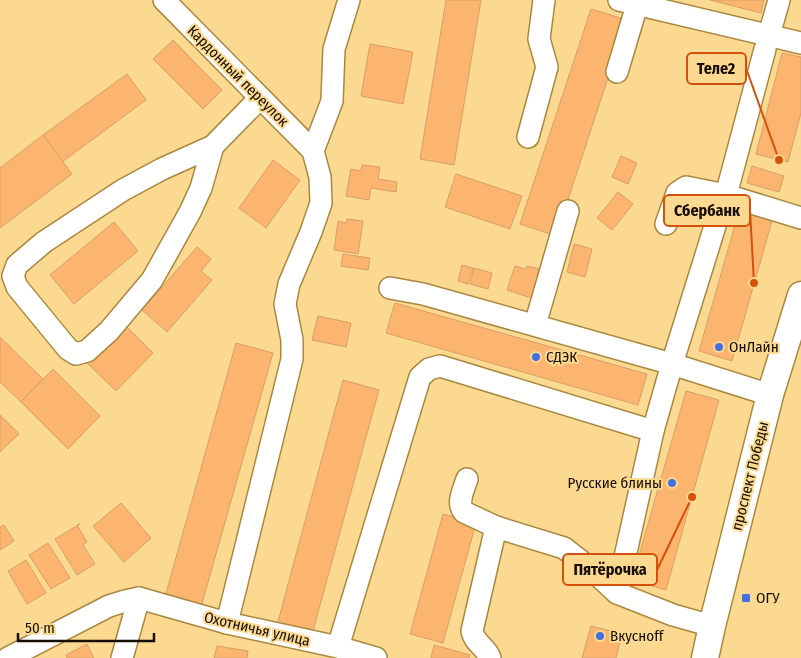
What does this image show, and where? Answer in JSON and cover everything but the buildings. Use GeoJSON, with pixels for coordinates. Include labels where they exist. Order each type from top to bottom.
{"type":"FeatureCollection","features":[{"type":"Feature","properties":{"kind":"main road","name":"проспект Победы"},"geometry":{"type":"LineString","coordinates":[[705,658],[770,395],[801,295]]}},
{"type":"Feature","properties":{"kind":"street"},"geometry":{"type":"LineString","coordinates":[[313,151],[332,101],[334,49],[350,0]]}},
{"type":"Feature","properties":{"kind":"street"},"geometry":{"type":"LineString","coordinates":[[528,137],[547,67],[539,39],[544,0]]}},
{"type":"Feature","properties":{"kind":"street"},"geometry":{"type":"LineString","coordinates":[[726,195],[779,0]]}},
{"type":"Feature","properties":{"kind":"street","name":"Кардонный переулок"},"geometry":{"type":"LineString","coordinates":[[167,1],[313,151],[320,177],[320,203],[311,232],[290,284],[285,304],[292,340],[292,359],[227,623]]}},
{"type":"Feature","properties":{"kind":"street"},"geometry":{"type":"LineString","coordinates":[[617,72],[628,2],[767,42],[801,43]]}},
{"type":"Feature","properties":{"kind":"street"},"geometry":{"type":"LineString","coordinates":[[214,146],[201,188],[190,212],[152,280],[109,331],[87,351],[76,354],[68,349],[17,287],[13,276],[17,265],[44,242],[123,190],[162,169],[214,146],[260,98]]}},
{"type":"Feature","properties":{"kind":"street"},"geometry":{"type":"LineString","coordinates":[[666,224],[677,193],[686,187],[726,195],[801,218]]}},
{"type":"Feature","properties":{"kind":"street"},"geometry":{"type":"LineString","coordinates":[[535,325],[568,211]]}},
{"type":"Feature","properties":{"kind":"street"},"geometry":{"type":"LineString","coordinates":[[617,593],[653,431],[672,364],[716,226]]}},
{"type":"Feature","properties":{"kind":"street"},"geometry":{"type":"LineString","coordinates":[[390,288],[423,294],[535,325],[672,364],[770,395]]}},
{"type":"Feature","properties":{"kind":"street"},"geometry":{"type":"LineString","coordinates":[[338,647],[420,377],[429,369],[440,366],[653,431]]}},
{"type":"Feature","properties":{"kind":"street"},"geometry":{"type":"LineString","coordinates":[[467,479],[460,503],[464,512],[496,527],[564,548],[617,593],[673,615],[712,626]]}},
{"type":"Feature","properties":{"kind":"street"},"geometry":{"type":"LineString","coordinates":[[490,658],[488,652],[475,640],[472,631],[496,527]]}},
{"type":"Feature","properties":{"kind":"street"},"geometry":{"type":"LineString","coordinates":[[8,658],[109,606],[139,598],[122,658]]}},
{"type":"Feature","properties":{"kind":"street","name":"Охотничья улица"},"geometry":{"type":"LineString","coordinates":[[139,598],[227,623],[338,647],[376,658]]}},
{"type":"Feature","properties":{"kind":"place","name":"Теле2"},"geometry":{"type":"Point","coordinates":[779,160]}},
{"type":"Feature","properties":{"kind":"place","name":"Сбербанк"},"geometry":{"type":"Point","coordinates":[754,283]}},
{"type":"Feature","properties":{"kind":"place","name":"ОнЛайн"},"geometry":{"type":"Point","coordinates":[719,347]}},
{"type":"Feature","properties":{"kind":"place","name":"СДЭК"},"geometry":{"type":"Point","coordinates":[536,357]}},
{"type":"Feature","properties":{"kind":"place","name":"Русские блины"},"geometry":{"type":"Point","coordinates":[672,483]}},
{"type":"Feature","properties":{"kind":"place","name":"Пятёрочка"},"geometry":{"type":"Point","coordinates":[692,497]}},
{"type":"Feature","properties":{"kind":"place","name":"ОГУ"},"geometry":{"type":"Point","coordinates":[746,598]}},
{"type":"Feature","properties":{"kind":"place","name":"Вкусноff"},"geometry":{"type":"Point","coordinates":[600,636]}}]}
